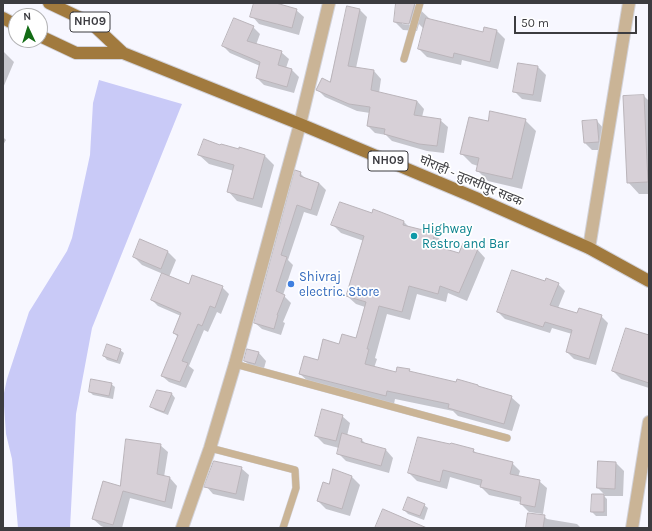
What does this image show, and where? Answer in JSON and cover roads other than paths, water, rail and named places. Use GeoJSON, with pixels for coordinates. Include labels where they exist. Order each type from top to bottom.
{"type":"FeatureCollection","features":[{"type":"Feature","properties":{"kind":"main road","name":"घोराही - तुलसीपुर सडक"},"geometry":{"type":"LineString","coordinates":[[49,3],[91,23],[122,52],[300,124],[476,198],[589,248],[649,281]]}},
{"type":"Feature","properties":{"kind":"main road","name":"घोराही - तुलसीपुर सडक"},"geometry":{"type":"LineString","coordinates":[[48,40],[76,53],[122,52]]}},
{"type":"Feature","properties":{"kind":"street"},"geometry":{"type":"LineString","coordinates":[[182,528],[210,448],[234,364],[300,124],[329,3]]}},
{"type":"Feature","properties":{"kind":"street"},"geometry":{"type":"LineString","coordinates":[[589,248],[629,3]]}},
{"type":"Feature","properties":{"kind":"street"},"geometry":{"type":"LineString","coordinates":[[632,528],[649,422]]}},
{"type":"Feature","properties":{"kind":"lane"},"geometry":{"type":"LineString","coordinates":[[404,59],[420,3]]}},
{"type":"Feature","properties":{"kind":"lane"},"geometry":{"type":"LineString","coordinates":[[234,364],[508,438]]}},
{"type":"Feature","properties":{"kind":"lane"},"geometry":{"type":"LineString","coordinates":[[210,448],[296,470],[296,488],[283,528]]}},
{"type":"Feature","properties":{"kind":"place","name":"Highway Restro and Bar"},"geometry":{"type":"Point","coordinates":[414,236]}},
{"type":"Feature","properties":{"kind":"place","name":"Shivraj electric. Store"},"geometry":{"type":"Point","coordinates":[291,284]}}]}
